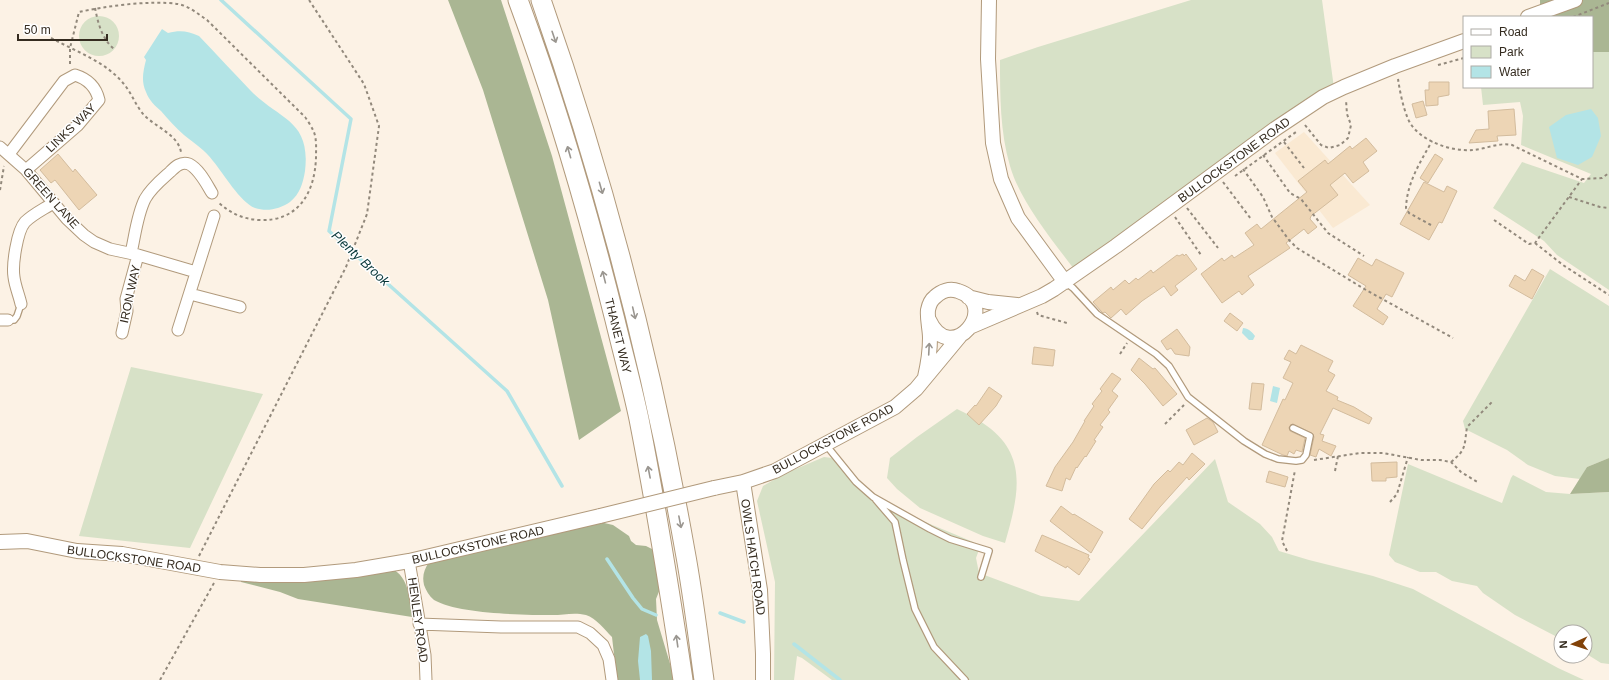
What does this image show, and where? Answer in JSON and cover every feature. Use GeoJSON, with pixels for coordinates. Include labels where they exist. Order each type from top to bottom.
{"type":"FeatureCollection","features":[{"type":"Feature","properties":{"kind":"highway","name":"THANET WAY"},"geometry":{"type":"LineString","coordinates":[[518,0],[539,56],[567,144],[601,266],[639,418],[665,557],[683,680]]}},
{"type":"Feature","properties":{"kind":"highway","name":"THANET WAY"},"geometry":{"type":"LineString","coordinates":[[541,0],[584,128],[623,267],[658,413],[684,544],[704,680]]}},
{"type":"Feature","properties":{"kind":"street"},"geometry":{"type":"LineString","coordinates":[[989,0],[988,59],[993,143],[1001,179],[1018,218],[1065,282]]}},
{"type":"Feature","properties":{"kind":"street"},"geometry":{"type":"LineString","coordinates":[[1531,16],[1575,0]]}},
{"type":"Feature","properties":{"kind":"street","name":"BULLOCKSTONE ROAD"},"geometry":{"type":"LineString","coordinates":[[0,542],[27,541],[77,552],[122,554],[220,572],[260,575],[304,575],[356,570],[409,561],[743,482],[775,471],[895,407],[925,378],[960,336],[967,332],[972,326],[1034,299],[1065,282],[1235,159],[1260,150],[1275,129],[1301,119],[1323,98],[1344,87],[1463,41]]}},
{"type":"Feature","properties":{"kind":"street","name":"LINKS WAY"},"geometry":{"type":"LineString","coordinates":[[26,170],[78,124],[99,100],[97,92],[85,78],[75,74],[70,77]]}},
{"type":"Feature","properties":{"kind":"street"},"geometry":{"type":"LineString","coordinates":[[9,154],[64,81],[70,77]]}},
{"type":"Feature","properties":{"kind":"street","name":"GREEN LANE"},"geometry":{"type":"LineString","coordinates":[[0,147],[26,170],[67,219],[94,242],[110,249],[135,254],[196,272]]}},
{"type":"Feature","properties":{"kind":"street"},"geometry":{"type":"LineString","coordinates":[[183,163],[189,164],[196,169],[212,192]]}},
{"type":"Feature","properties":{"kind":"street","name":"IRON WAY"},"geometry":{"type":"LineString","coordinates":[[122,333],[126,311],[126,299],[135,254],[138,221],[145,200],[152,190],[177,165],[183,163]]}},
{"type":"Feature","properties":{"kind":"street"},"geometry":{"type":"LineString","coordinates":[[21,304],[14,277],[14,262],[19,235],[24,223],[54,203]]}},
{"type":"Feature","properties":{"kind":"street"},"geometry":{"type":"LineString","coordinates":[[178,330],[214,216]]}},
{"type":"Feature","properties":{"kind":"street","name":"BULLOCKSTONE ROAD"},"geometry":{"type":"LineString","coordinates":[[925,378],[929,355],[928,312],[930,304],[940,293],[948,290],[955,290],[968,298],[1018,305]]}},
{"type":"Feature","properties":{"kind":"street"},"geometry":{"type":"LineString","coordinates":[[190,294],[240,306]]}},
{"type":"Feature","properties":{"kind":"street"},"geometry":{"type":"LineString","coordinates":[[968,298],[973,304],[975,311],[972,326]]}},
{"type":"Feature","properties":{"kind":"street"},"geometry":{"type":"LineString","coordinates":[[928,320],[937,333],[944,336],[960,336]]}},
{"type":"Feature","properties":{"kind":"street","name":"OWLS HATCH ROAD"},"geometry":{"type":"LineString","coordinates":[[743,482],[760,590],[763,680]]}},
{"type":"Feature","properties":{"kind":"street","name":"HENLEY ROAD"},"geometry":{"type":"LineString","coordinates":[[409,561],[425,655],[426,680]]}},
{"type":"Feature","properties":{"kind":"street"},"geometry":{"type":"LineString","coordinates":[[419,624],[501,627],[578,627],[590,633],[603,645],[609,659],[612,680]]}},
{"type":"Feature","properties":{"kind":"lane"},"geometry":{"type":"LineString","coordinates":[[1065,282],[1097,314],[1156,354],[1169,366],[1188,397],[1244,441],[1265,454],[1278,459],[1299,460],[1306,455],[1310,436],[1293,428]]}},
{"type":"Feature","properties":{"kind":"lane"},"geometry":{"type":"LineString","coordinates":[[4,320],[14,320],[18,316],[21,304]]}},
{"type":"Feature","properties":{"kind":"lane"},"geometry":{"type":"LineString","coordinates":[[826,444],[856,482],[873,497],[895,522],[916,609],[934,647],[965,680]]}},
{"type":"Feature","properties":{"kind":"lane"},"geometry":{"type":"LineString","coordinates":[[873,497],[950,539],[989,551],[981,577]]}},
{"type":"Feature","properties":{"kind":"path"},"geometry":{"type":"LineString","coordinates":[[193,567],[349,259],[367,214],[378,126],[364,84],[309,0]]}},
{"type":"Feature","properties":{"kind":"path"},"geometry":{"type":"LineString","coordinates":[[70,77],[70,48],[79,12],[95,8],[140,2],[168,2],[179,4],[193,10],[208,20],[305,117],[314,131],[316,145],[316,174],[312,186],[299,207],[286,216],[275,220],[248,219],[227,210],[212,192]]}},
{"type":"Feature","properties":{"kind":"path"},"geometry":{"type":"LineString","coordinates":[[1576,16],[1609,3]]}},
{"type":"Feature","properties":{"kind":"path"},"geometry":{"type":"LineString","coordinates":[[95,8],[98,23],[106,41],[114,49]]}},
{"type":"Feature","properties":{"kind":"path"},"geometry":{"type":"LineString","coordinates":[[51,38],[105,67],[124,83],[145,116],[170,136],[180,147],[183,163]]}},
{"type":"Feature","properties":{"kind":"path"},"geometry":{"type":"LineString","coordinates":[[1434,67],[1463,58]]}},
{"type":"Feature","properties":{"kind":"path"},"geometry":{"type":"LineString","coordinates":[[1404,76],[1398,78],[1409,121],[1417,130],[1443,147],[1459,151],[1491,147],[1505,143],[1582,179],[1602,178],[1609,173]]}},
{"type":"Feature","properties":{"kind":"path"},"geometry":{"type":"LineString","coordinates":[[1230,179],[1244,170],[1260,150],[1284,141],[1301,119],[1321,145],[1329,148],[1340,145],[1348,138],[1352,125],[1347,114],[1346,98],[1340,101]]}},
{"type":"Feature","properties":{"kind":"path"},"geometry":{"type":"LineString","coordinates":[[1275,129],[1304,168]]}},
{"type":"Feature","properties":{"kind":"path"},"geometry":{"type":"LineString","coordinates":[[1431,225],[1409,213],[1406,208],[1408,190],[1412,178],[1432,141]]}},
{"type":"Feature","properties":{"kind":"path"},"geometry":{"type":"LineString","coordinates":[[1260,150],[1290,192],[1300,199],[1328,233],[1364,256]]}},
{"type":"Feature","properties":{"kind":"path"},"geometry":{"type":"LineString","coordinates":[[0,190],[4,162],[9,154]]}},
{"type":"Feature","properties":{"kind":"path"},"geometry":{"type":"LineString","coordinates":[[1235,159],[1263,197],[1272,217],[1289,240],[1297,248],[1338,274],[1454,338]]}},
{"type":"Feature","properties":{"kind":"path"},"geometry":{"type":"LineString","coordinates":[[1534,243],[1582,179]]}},
{"type":"Feature","properties":{"kind":"path"},"geometry":{"type":"LineString","coordinates":[[1224,183],[1251,219]]}},
{"type":"Feature","properties":{"kind":"path"},"geometry":{"type":"LineString","coordinates":[[1569,197],[1600,207],[1609,208]]}},
{"type":"Feature","properties":{"kind":"path"},"geometry":{"type":"LineString","coordinates":[[1180,199],[1218,248]]}},
{"type":"Feature","properties":{"kind":"path"},"geometry":{"type":"LineString","coordinates":[[1169,207],[1200,255]]}},
{"type":"Feature","properties":{"kind":"path"},"geometry":{"type":"LineString","coordinates":[[1494,220],[1529,244],[1534,243],[1563,265],[1609,295]]}},
{"type":"Feature","properties":{"kind":"path"},"geometry":{"type":"LineString","coordinates":[[1034,299],[1038,315],[1067,323]]}},
{"type":"Feature","properties":{"kind":"path"},"geometry":{"type":"LineString","coordinates":[[1120,354],[1130,337]]}},
{"type":"Feature","properties":{"kind":"path"},"geometry":{"type":"LineString","coordinates":[[1166,424],[1184,405],[1188,397]]}},
{"type":"Feature","properties":{"kind":"path"},"geometry":{"type":"LineString","coordinates":[[1451,462],[1463,450],[1466,442],[1467,427],[1493,401]]}},
{"type":"Feature","properties":{"kind":"path"},"geometry":{"type":"LineString","coordinates":[[1287,551],[1282,541],[1299,460],[1360,453],[1383,453],[1421,460],[1440,460],[1451,462],[1461,472],[1479,483]]}},
{"type":"Feature","properties":{"kind":"path"},"geometry":{"type":"LineString","coordinates":[[1335,471],[1338,456]]}},
{"type":"Feature","properties":{"kind":"path"},"geometry":{"type":"LineString","coordinates":[[1390,502],[1397,494],[1408,457]]}},
{"type":"Feature","properties":{"kind":"path"},"geometry":{"type":"LineString","coordinates":[[160,680],[220,572]]}},
{"type":"Feature","properties":{"kind":"shaded area"},"geometry":{"type":"Polygon","coordinates":[[[1304,132],[1370,205],[1333,228],[1275,153],[1304,132]]]}},
{"type":"Feature","properties":{"kind":"green space"},"geometry":{"type":"Polygon","coordinates":[[[448,0],[501,0],[552,156],[621,411],[579,440],[548,300],[483,90],[448,0]]]}},
{"type":"Feature","properties":{"kind":"green space"},"geometry":{"type":"Polygon","coordinates":[[[1191,0],[1322,0],[1334,88],[1074,269],[1029,206],[1021,193],[1010,166],[1002,127],[1000,60],[1191,0]]]}},
{"type":"Feature","properties":{"kind":"green space"},"geometry":{"type":"Polygon","coordinates":[[[1540,0],[1609,0],[1609,52],[1593,52],[1593,16],[1540,16],[1540,0]]]}},
{"type":"Feature","properties":{"kind":"green space"},"geometry":{"type":"Polygon","coordinates":[[[95,16],[103,16],[110,19],[116,25],[119,36],[116,47],[110,53],[103,56],[95,56],[88,53],[82,47],[79,40],[79,32],[82,25],[88,19],[95,16]]]}},
{"type":"Feature","properties":{"kind":"green space"},"geometry":{"type":"Polygon","coordinates":[[[1593,52],[1609,52],[1609,290],[1557,255],[1544,241],[1493,208],[1522,162],[1584,183],[1591,174],[1521,145],[1523,116],[1520,102],[1483,105],[1481,88],[1593,88],[1593,52]]]}},
{"type":"Feature","properties":{"kind":"green space"},"geometry":{"type":"Polygon","coordinates":[[[1550,269],[1609,306],[1609,458],[1587,467],[1580,479],[1555,476],[1528,465],[1507,450],[1465,429],[1463,421],[1550,269]]]}},
{"type":"Feature","properties":{"kind":"green space"},"geometry":{"type":"Polygon","coordinates":[[[131,367],[263,394],[190,548],[79,536],[131,367]]]}},
{"type":"Feature","properties":{"kind":"green space"},"geometry":{"type":"Polygon","coordinates":[[[957,409],[984,423],[1001,438],[1010,451],[1015,465],[1017,480],[1013,511],[1005,543],[983,536],[920,508],[897,489],[887,478],[890,458],[957,409]]]}},
{"type":"Feature","properties":{"kind":"green space"},"geometry":{"type":"Polygon","coordinates":[[[824,457],[831,458],[842,464],[847,475],[852,481],[879,500],[973,542],[980,547],[976,558],[979,573],[1041,596],[1079,601],[1215,459],[1228,502],[1260,524],[1272,537],[1279,551],[1373,576],[1413,589],[1558,668],[1584,680],[832,680],[797,656],[794,680],[774,680],[775,582],[757,501],[763,486],[784,474],[824,457]]]}},
{"type":"Feature","properties":{"kind":"green space"},"geometry":{"type":"Polygon","coordinates":[[[1609,458],[1609,492],[1570,494],[1587,467],[1609,458]]]}},
{"type":"Feature","properties":{"kind":"green space"},"geometry":{"type":"Polygon","coordinates":[[[1408,464],[1502,503],[1513,475],[1546,492],[1570,494],[1609,492],[1609,664],[1601,663],[1593,658],[1593,624],[1553,624],[1553,635],[1515,615],[1483,593],[1477,586],[1452,581],[1436,572],[1420,572],[1395,562],[1389,555],[1408,464]]]}},
{"type":"Feature","properties":{"kind":"green space"},"geometry":{"type":"Polygon","coordinates":[[[600,522],[613,525],[629,536],[631,541],[636,545],[646,546],[652,549],[656,556],[660,589],[656,599],[657,620],[671,667],[673,680],[617,680],[612,637],[597,621],[586,615],[509,614],[474,611],[445,605],[434,600],[429,595],[424,585],[424,573],[429,562],[600,522]]]}},
{"type":"Feature","properties":{"kind":"green space"},"geometry":{"type":"Polygon","coordinates":[[[391,568],[402,577],[408,589],[412,617],[298,599],[280,592],[241,582],[241,578],[391,568]]]}},
{"type":"Feature","properties":{"kind":"water"},"geometry":{"type":"Polygon","coordinates":[[[162,29],[168,33],[184,32],[199,36],[251,91],[291,123],[298,131],[303,141],[306,154],[305,171],[300,188],[290,202],[278,208],[269,210],[255,208],[249,205],[232,187],[207,154],[181,132],[150,100],[143,84],[143,72],[146,60],[144,57],[162,29]]]}},
{"type":"Feature","properties":{"kind":"water"},"geometry":{"type":"Polygon","coordinates":[[[1591,109],[1598,118],[1601,136],[1592,157],[1578,165],[1557,158],[1549,127],[1566,115],[1591,109]]]}},
{"type":"Feature","properties":{"kind":"water"},"geometry":{"type":"Polygon","coordinates":[[[1243,328],[1248,329],[1255,336],[1253,340],[1249,340],[1242,333],[1243,328]]]}},
{"type":"Feature","properties":{"kind":"water"},"geometry":{"type":"Polygon","coordinates":[[[1273,386],[1280,388],[1277,403],[1270,401],[1273,386]]]}},
{"type":"Feature","properties":{"kind":"water"},"geometry":{"type":"Polygon","coordinates":[[[646,634],[648,636],[651,651],[652,680],[640,680],[638,661],[640,637],[646,634]]]}},
{"type":"Feature","properties":{"kind":"building"},"geometry":{"type":"Polygon","coordinates":[[[1429,82],[1449,82],[1449,95],[1438,97],[1438,105],[1426,106],[1425,90],[1429,90],[1429,82]]]}},
{"type":"Feature","properties":{"kind":"building"},"geometry":{"type":"Polygon","coordinates":[[[1423,101],[1427,115],[1416,118],[1412,104],[1423,101]]]}},
{"type":"Feature","properties":{"kind":"building"},"geometry":{"type":"Polygon","coordinates":[[[1514,109],[1516,135],[1497,136],[1498,141],[1469,143],[1476,130],[1489,129],[1488,111],[1514,109]]]}},
{"type":"Feature","properties":{"kind":"building"},"geometry":{"type":"Polygon","coordinates":[[[1366,138],[1377,151],[1363,162],[1369,171],[1353,183],[1345,173],[1330,185],[1338,195],[1311,216],[1310,219],[1317,227],[1308,234],[1304,229],[1286,243],[1290,248],[1248,276],[1254,285],[1242,295],[1239,291],[1222,303],[1201,274],[1222,258],[1224,261],[1232,255],[1234,258],[1254,245],[1245,233],[1257,224],[1261,229],[1307,192],[1298,181],[1325,160],[1328,164],[1350,146],[1352,149],[1366,138]]]}},
{"type":"Feature","properties":{"kind":"building"},"geometry":{"type":"Polygon","coordinates":[[[58,154],[73,172],[75,169],[97,195],[79,210],[55,180],[51,183],[40,170],[58,154]]]}},
{"type":"Feature","properties":{"kind":"building"},"geometry":{"type":"Polygon","coordinates":[[[1435,154],[1443,159],[1428,183],[1420,178],[1435,154]]]}},
{"type":"Feature","properties":{"kind":"building"},"geometry":{"type":"Polygon","coordinates":[[[1424,182],[1444,192],[1447,186],[1457,191],[1442,223],[1439,222],[1429,240],[1400,224],[1424,182]]]}},
{"type":"Feature","properties":{"kind":"building"},"geometry":{"type":"Polygon","coordinates":[[[1183,254],[1184,256],[1186,254],[1197,269],[1175,286],[1178,290],[1171,296],[1164,286],[1142,301],[1126,315],[1121,309],[1111,318],[1105,312],[1103,313],[1093,302],[1111,287],[1113,290],[1125,280],[1129,284],[1136,278],[1138,280],[1151,270],[1153,273],[1177,255],[1179,256],[1183,254]]]}},
{"type":"Feature","properties":{"kind":"building"},"geometry":{"type":"Polygon","coordinates":[[[1358,258],[1372,266],[1376,259],[1404,273],[1392,297],[1386,294],[1377,309],[1388,317],[1383,325],[1353,306],[1366,286],[1348,275],[1358,258]]]}},
{"type":"Feature","properties":{"kind":"building"},"geometry":{"type":"Polygon","coordinates":[[[1532,269],[1544,276],[1532,299],[1509,286],[1515,275],[1525,281],[1532,269]]]}},
{"type":"Feature","properties":{"kind":"building"},"geometry":{"type":"Polygon","coordinates":[[[1230,313],[1243,323],[1237,331],[1224,321],[1230,313]]]}},
{"type":"Feature","properties":{"kind":"building"},"geometry":{"type":"Polygon","coordinates":[[[1177,329],[1190,347],[1189,356],[1175,354],[1171,348],[1167,350],[1161,341],[1177,329]]]}},
{"type":"Feature","properties":{"kind":"building"},"geometry":{"type":"Polygon","coordinates":[[[1301,345],[1333,361],[1328,371],[1335,375],[1326,391],[1338,397],[1337,400],[1354,407],[1372,418],[1369,424],[1333,408],[1320,434],[1324,435],[1322,441],[1336,446],[1331,456],[1319,449],[1316,457],[1310,455],[1314,437],[1313,434],[1293,424],[1289,427],[1290,431],[1305,438],[1302,452],[1296,450],[1294,454],[1289,451],[1287,456],[1262,445],[1283,399],[1285,400],[1293,383],[1283,378],[1291,362],[1284,359],[1289,350],[1296,354],[1301,345]]]}},
{"type":"Feature","properties":{"kind":"building"},"geometry":{"type":"Polygon","coordinates":[[[1034,347],[1055,350],[1053,366],[1032,364],[1034,347]]]}},
{"type":"Feature","properties":{"kind":"building"},"geometry":{"type":"Polygon","coordinates":[[[1139,358],[1153,369],[1155,368],[1177,394],[1163,406],[1131,370],[1139,358]]]}},
{"type":"Feature","properties":{"kind":"building"},"geometry":{"type":"Polygon","coordinates":[[[1112,373],[1121,379],[1112,391],[1118,396],[1108,410],[1110,412],[1100,425],[1103,427],[1094,440],[1096,441],[1086,457],[1085,456],[1077,468],[1076,467],[1070,480],[1066,478],[1062,491],[1046,486],[1055,467],[1073,442],[1094,406],[1092,404],[1102,391],[1100,389],[1112,373]]]}},
{"type":"Feature","properties":{"kind":"building"},"geometry":{"type":"Polygon","coordinates":[[[1252,383],[1264,384],[1261,410],[1249,409],[1252,383]]]}},
{"type":"Feature","properties":{"kind":"building"},"geometry":{"type":"Polygon","coordinates":[[[989,387],[1002,396],[996,406],[979,425],[967,414],[975,405],[976,406],[989,387]]]}},
{"type":"Feature","properties":{"kind":"building"},"geometry":{"type":"Polygon","coordinates":[[[1207,418],[1213,422],[1218,432],[1194,445],[1186,430],[1207,418]]]}},
{"type":"Feature","properties":{"kind":"building"},"geometry":{"type":"Polygon","coordinates":[[[1192,453],[1205,464],[1189,480],[1187,477],[1142,529],[1129,519],[1154,484],[1168,470],[1170,472],[1179,462],[1183,465],[1192,453]]]}},
{"type":"Feature","properties":{"kind":"building"},"geometry":{"type":"Polygon","coordinates":[[[1397,462],[1397,477],[1386,478],[1386,481],[1372,481],[1371,463],[1397,462]]]}},
{"type":"Feature","properties":{"kind":"building"},"geometry":{"type":"Polygon","coordinates":[[[1269,471],[1288,477],[1285,487],[1266,482],[1269,471]]]}},
{"type":"Feature","properties":{"kind":"building"},"geometry":{"type":"Polygon","coordinates":[[[1061,506],[1073,515],[1074,514],[1103,532],[1091,553],[1050,521],[1061,506]]]}},
{"type":"Feature","properties":{"kind":"building"},"geometry":{"type":"Polygon","coordinates":[[[1042,535],[1089,555],[1088,558],[1090,559],[1079,575],[1067,566],[1066,568],[1035,551],[1042,535]]]}},
{"type":"Feature","properties":{"kind":"waterway","name":"Plenty Brook"},"geometry":{"type":"LineString","coordinates":[[221,0],[351,119],[329,231],[507,391],[562,486]]}},
{"type":"Feature","properties":{"kind":"waterway","name":"Plenty Brook"},"geometry":{"type":"LineString","coordinates":[[607,559],[642,609],[656,615]]}},
{"type":"Feature","properties":{"kind":"waterway","name":"Plenty Brook"},"geometry":{"type":"LineString","coordinates":[[720,613],[744,622]]}},
{"type":"Feature","properties":{"kind":"waterway","name":"Plenty Brook"},"geometry":{"type":"LineString","coordinates":[[794,644],[840,680]]}}]}
